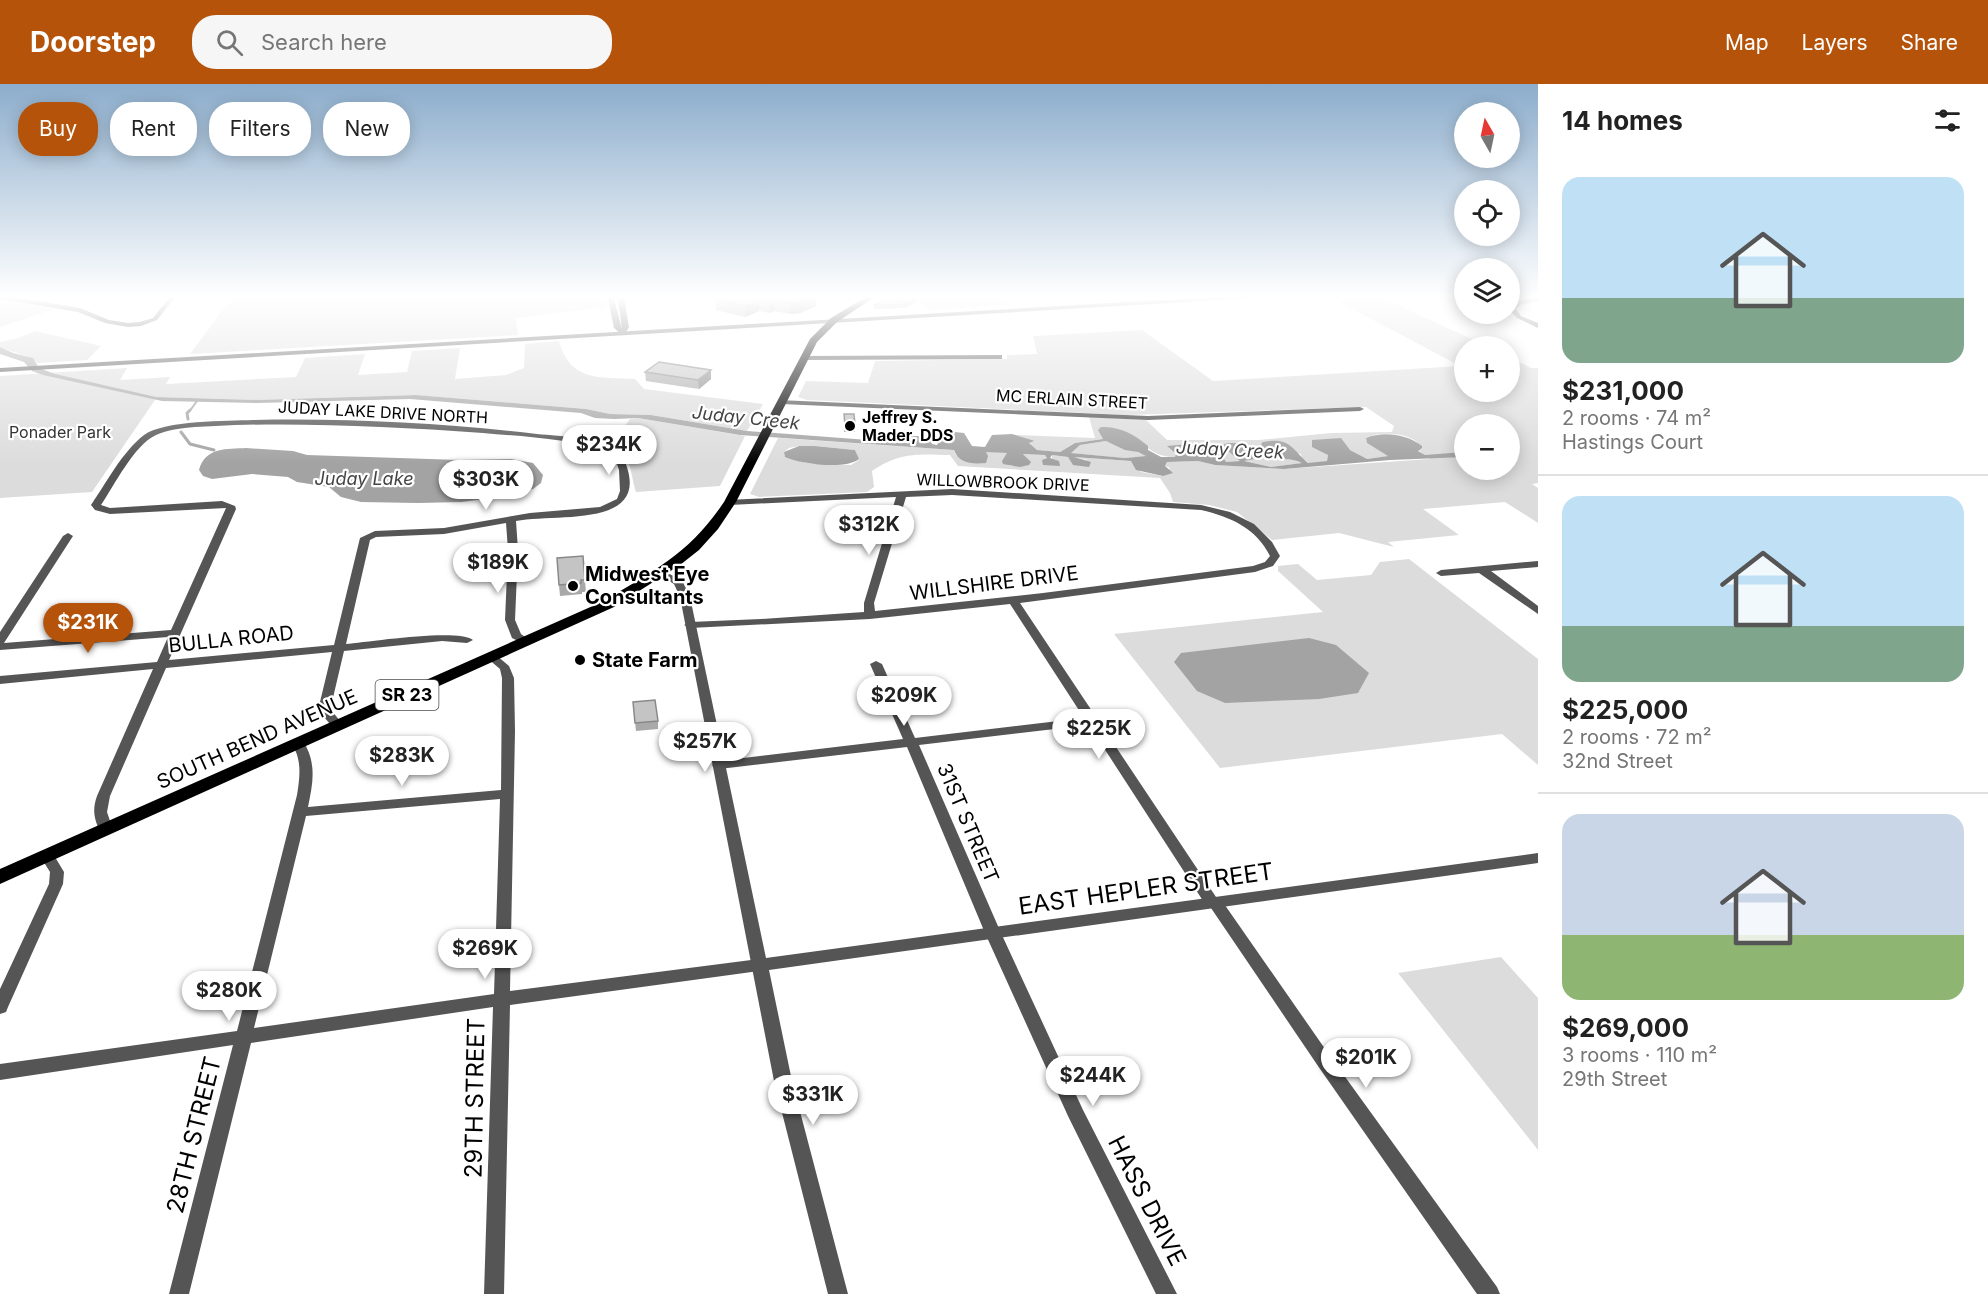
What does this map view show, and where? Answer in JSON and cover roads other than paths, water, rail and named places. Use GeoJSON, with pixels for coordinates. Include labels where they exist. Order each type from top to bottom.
{"type":"FeatureCollection","features":[{"type":"Feature","properties":{"kind":"main road","name":"SOUTH BEND AVENUE"},"geometry":{"type":"LineString","coordinates":[[0,878],[609,604],[661,573],[695,546],[714,526],[730,502],[808,351]]}},
{"type":"Feature","properties":{"kind":"street"},"geometry":{"type":"LineString","coordinates":[[3,370],[318,351]]}},
{"type":"Feature","properties":{"kind":"street"},"geometry":{"type":"LineString","coordinates":[[804,358],[999,357]]}},
{"type":"Feature","properties":{"kind":"street","name":"MC ERLAIN STREET"},"geometry":{"type":"LineString","coordinates":[[782,402],[1142,418],[1360,409]]}},
{"type":"Feature","properties":{"kind":"street","name":"JUDAY LAKE DRIVE NORTH"},"geometry":{"type":"LineString","coordinates":[[174,633],[231,509],[227,505],[105,511],[96,505],[144,439],[164,431],[282,422],[491,432],[608,446],[620,457],[625,488],[623,497],[614,505],[592,511],[542,514],[511,520]]}},
{"type":"Feature","properties":{"kind":"street","name":"WILLOWBROOK DRIVE"},"geometry":{"type":"LineString","coordinates":[[730,502],[971,493],[1202,507],[1232,515],[1264,540]]}},
{"type":"Feature","properties":{"kind":"street"},"geometry":{"type":"LineString","coordinates":[[870,616],[869,603],[902,494]]}},
{"type":"Feature","properties":{"kind":"street"},"geometry":{"type":"LineString","coordinates":[[338,726],[326,712],[326,702],[361,550],[368,536],[452,530],[511,520],[513,550],[510,620],[516,636],[525,642]]}},
{"type":"Feature","properties":{"kind":"street"},"geometry":{"type":"LineString","coordinates":[[0,641],[68,536]]}},
{"type":"Feature","properties":{"kind":"street","name":"WILLSHIRE DRIVE"},"geometry":{"type":"LineString","coordinates":[[690,625],[817,621],[870,616],[1255,569],[1274,560],[1273,551],[1264,540]]}},
{"type":"Feature","properties":{"kind":"street"},"geometry":{"type":"LineString","coordinates":[[1441,573],[1538,564]]}},
{"type":"Feature","properties":{"kind":"street"},"geometry":{"type":"LineString","coordinates":[[1481,569],[1538,611]]}},
{"type":"Feature","properties":{"kind":"street"},"geometry":{"type":"LineString","coordinates":[[661,573],[678,582],[682,590],[783,1081],[838,1294]]}},
{"type":"Feature","properties":{"kind":"street"},"geometry":{"type":"LineString","coordinates":[[1012,599],[1213,903],[1490,1294]]}},
{"type":"Feature","properties":{"kind":"street"},"geometry":{"type":"LineString","coordinates":[[0,647],[174,633],[100,802],[99,818],[106,830]]}},
{"type":"Feature","properties":{"kind":"street","name":"BULLA ROAD"},"geometry":{"type":"LineString","coordinates":[[0,680],[442,638],[467,640]]}},
{"type":"Feature","properties":{"kind":"street","name":"29TH STREET"},"geometry":{"type":"LineString","coordinates":[[492,657],[505,668],[508,678],[494,1294]]}},
{"type":"Feature","properties":{"kind":"street","name":"31ST STREET"},"geometry":{"type":"LineString","coordinates":[[876,664],[916,751],[993,933]]}},
{"type":"Feature","properties":{"kind":"street"},"geometry":{"type":"LineString","coordinates":[[719,765],[1092,721]]}},
{"type":"Feature","properties":{"kind":"street","name":"28TH STREET"},"geometry":{"type":"LineString","coordinates":[[179,1294],[300,812],[306,763],[305,752],[298,744]]}},
{"type":"Feature","properties":{"kind":"street"},"geometry":{"type":"LineString","coordinates":[[300,812],[507,794]]}},
{"type":"Feature","properties":{"kind":"street"},"geometry":{"type":"LineString","coordinates":[[0,1007],[56,884],[57,872],[47,856]]}},
{"type":"Feature","properties":{"kind":"street","name":"EAST HEPLER STREET"},"geometry":{"type":"LineString","coordinates":[[0,1072],[1538,858]]}},
{"type":"Feature","properties":{"kind":"street","name":"HASS DRIVE"},"geometry":{"type":"LineString","coordinates":[[993,933],[1077,1116],[1167,1294]]}},
{"type":"Feature","properties":{"kind":"water","name":"Juday Creek"},"geometry":{"type":"Polygon","coordinates":[[[0,351],[10,351],[33,358],[39,368],[55,374],[156,397],[256,400],[416,395],[586,409],[610,414],[651,415],[747,431],[908,443],[911,436],[926,436],[932,444],[937,445],[942,436],[955,432],[964,433],[972,446],[985,447],[992,435],[1012,434],[1034,441],[1029,443],[1037,450],[1060,452],[1075,443],[1103,439],[1098,430],[1101,427],[1108,427],[1132,434],[1148,446],[1148,450],[1161,457],[1175,457],[1176,454],[1167,446],[1188,444],[1220,452],[1226,462],[1240,461],[1221,445],[1237,443],[1261,455],[1261,458],[1244,461],[1271,467],[1302,463],[1269,456],[1261,444],[1263,442],[1285,442],[1308,463],[1327,461],[1328,455],[1312,447],[1312,440],[1341,438],[1350,450],[1367,459],[1388,456],[1367,443],[1366,438],[1387,434],[1402,436],[1416,442],[1422,446],[1418,451],[1425,455],[1454,453],[1454,457],[1284,469],[1215,465],[1198,461],[1167,462],[1165,466],[1173,473],[1163,476],[1136,470],[1131,461],[1074,457],[1091,462],[1089,467],[1073,465],[1068,457],[1052,455],[1050,458],[1059,461],[1060,466],[1043,465],[1042,460],[1047,458],[1045,455],[1023,454],[1031,462],[1029,465],[1020,467],[1003,464],[1002,461],[1007,453],[986,452],[988,456],[986,463],[971,463],[959,458],[954,450],[740,435],[638,418],[595,418],[581,413],[410,399],[257,403],[162,401],[32,371],[24,362],[0,354],[0,351]],[[1106,441],[1080,445],[1071,453],[1125,458],[1146,456],[1106,441]]]}},
{"type":"Feature","properties":{"kind":"water"},"geometry":{"type":"Polygon","coordinates":[[[799,446],[855,450],[859,459],[844,464],[823,465],[785,457],[784,452],[799,446]]]}},
{"type":"Feature","properties":{"kind":"water","name":"Juday Lake"},"geometry":{"type":"Polygon","coordinates":[[[224,449],[293,451],[307,455],[460,460],[511,459],[533,463],[543,475],[541,483],[533,489],[498,497],[462,502],[418,503],[361,502],[341,497],[329,487],[297,482],[288,477],[252,474],[212,479],[203,476],[199,470],[202,462],[211,453],[224,449]]]}},
{"type":"Feature","properties":{"kind":"water"},"geometry":{"type":"Polygon","coordinates":[[[1309,638],[1336,645],[1369,673],[1358,693],[1319,699],[1225,703],[1197,691],[1174,662],[1181,653],[1309,638]]]}},
{"type":"Feature","properties":{"kind":"waterway"},"geometry":{"type":"LineString","coordinates":[[189,412],[197,401]]}},
{"type":"Feature","properties":{"kind":"waterway"},"geometry":{"type":"LineString","coordinates":[[188,419],[187,413],[190,410]]}},
{"type":"Feature","properties":{"kind":"waterway"},"geometry":{"type":"LineString","coordinates":[[181,432],[190,444],[214,450]]}},
{"type":"Feature","properties":{"kind":"place","name":"Jeffrey S. Mader, DDS"},"geometry":{"type":"Point","coordinates":[850,426]}},
{"type":"Feature","properties":{"kind":"place","name":"Midwest Eye Consultants"},"geometry":{"type":"Point","coordinates":[573,586]}},
{"type":"Feature","properties":{"kind":"place","name":"State Farm"},"geometry":{"type":"Point","coordinates":[580,660]}},
{"type":"Feature","properties":{"kind":"park label","name":"Ponader Park"},"geometry":{"type":"Point","coordinates":[60,432]}}]}
